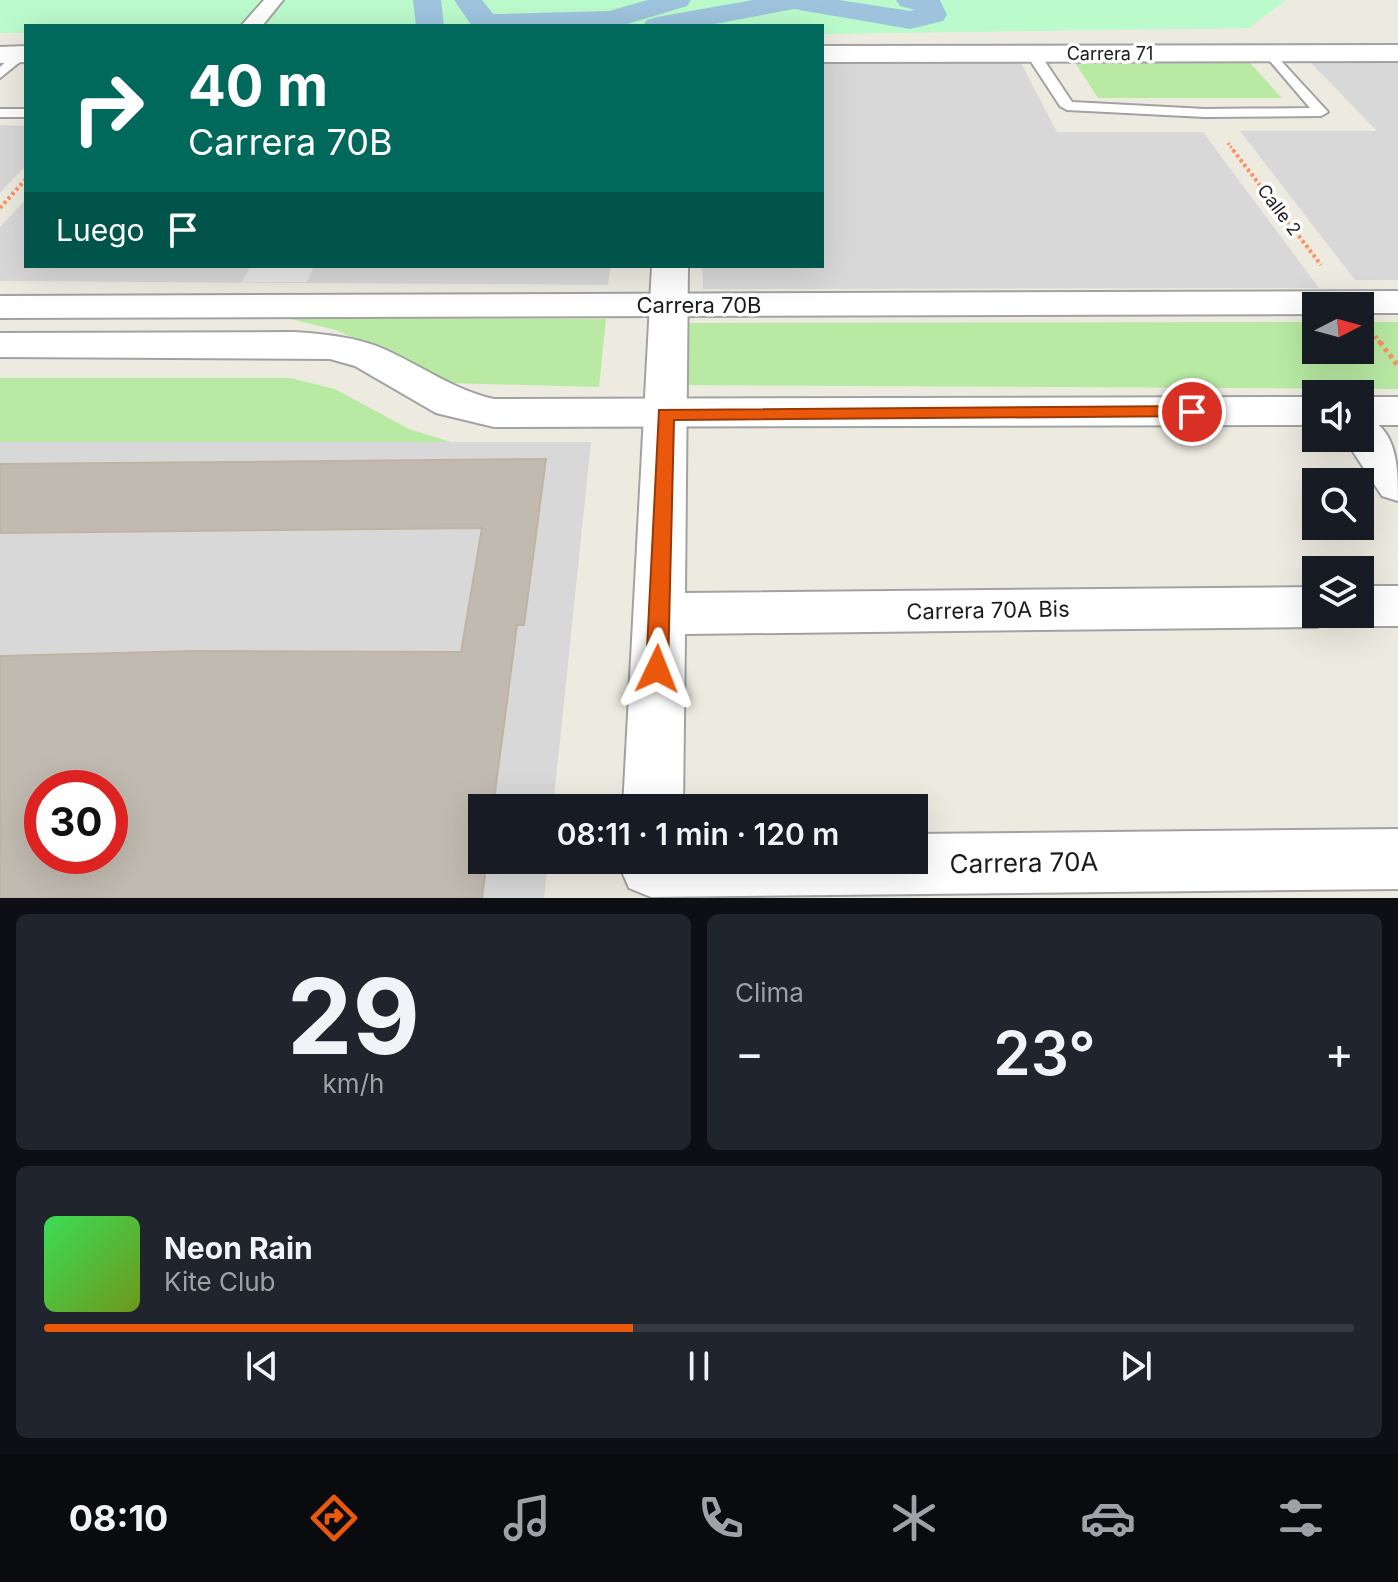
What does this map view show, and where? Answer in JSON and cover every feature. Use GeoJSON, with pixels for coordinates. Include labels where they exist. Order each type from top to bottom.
{"type":"FeatureCollection","features":[{"type":"Feature","properties":{"kind":"street"},"geometry":{"type":"LineString","coordinates":[[253,24],[274,0]]}},
{"type":"Feature","properties":{"kind":"street","name":"Carrera 71"},"geometry":{"type":"LineString","coordinates":[[824,54],[1398,53]]}},
{"type":"Feature","properties":{"kind":"street"},"geometry":{"type":"LineString","coordinates":[[653,794],[669,286]]}},
{"type":"Feature","properties":{"kind":"street","name":"Carrera 70B"},"geometry":{"type":"LineString","coordinates":[[0,307],[669,286],[1302,301]]}},
{"type":"Feature","properties":{"kind":"street","name":"Carrera 70B"},"geometry":{"type":"LineString","coordinates":[[1374,302],[1398,302]]}},
{"type":"Feature","properties":{"kind":"street"},"geometry":{"type":"LineString","coordinates":[[0,345],[332,347],[369,357],[451,403],[494,413],[1302,411]]}},
{"type":"Feature","properties":{"kind":"street"},"geometry":{"type":"LineString","coordinates":[[1374,411],[1398,411]]}},
{"type":"Feature","properties":{"kind":"street"},"geometry":{"type":"LineString","coordinates":[[1374,450],[1398,485]]}},
{"type":"Feature","properties":{"kind":"street"},"geometry":{"type":"LineString","coordinates":[[1374,606],[1398,606]]}},
{"type":"Feature","properties":{"kind":"street","name":"Carrera 70A Bis"},"geometry":{"type":"LineString","coordinates":[[659,614],[1302,607]]}},
{"type":"Feature","properties":{"kind":"street","name":"Carrera 70A"},"geometry":{"type":"LineString","coordinates":[[928,858],[1398,859]]}},
{"type":"Feature","properties":{"kind":"lane"},"geometry":{"type":"LineString","coordinates":[[0,74],[16,54]]}},
{"type":"Feature","properties":{"kind":"lane"},"geometry":{"type":"LineString","coordinates":[[1033,54],[1067,106],[1205,113],[1321,112],[1271,54]]}},
{"type":"Feature","properties":{"kind":"lane"},"geometry":{"type":"LineString","coordinates":[[0,113],[24,113]]}},
{"type":"Feature","properties":{"kind":"path","name":"Calle 2"},"geometry":{"type":"LineString","coordinates":[[1205,113],[1341,292]]}},
{"type":"Feature","properties":{"kind":"path"},"geometry":{"type":"LineString","coordinates":[[0,208],[24,181]]}},
{"type":"Feature","properties":{"kind":"shaded area"},"geometry":{"type":"Polygon","coordinates":[[[1308,60],[1398,60],[1398,280],[1355,280],[1240,131],[1377,131],[1308,60]]]}},
{"type":"Feature","properties":{"kind":"shaded area"},"geometry":{"type":"Polygon","coordinates":[[[1021,63],[1057,132],[1203,132],[1319,288],[703,289],[702,268],[824,268],[824,64],[1021,63]]]}},
{"type":"Feature","properties":{"kind":"shaded area"},"geometry":{"type":"Polygon","coordinates":[[[0,125],[24,126],[24,167],[0,193],[0,125]]]}},
{"type":"Feature","properties":{"kind":"shaded area"},"geometry":{"type":"Polygon","coordinates":[[[24,201],[24,268],[611,268],[608,285],[0,281],[0,227],[24,201]]]}},
{"type":"Feature","properties":{"kind":"shaded area"},"geometry":{"type":"Polygon","coordinates":[[[250,268],[313,268],[307,282],[242,282],[250,268]]]}},
{"type":"Feature","properties":{"kind":"shaded area"},"geometry":{"type":"Polygon","coordinates":[[[0,442],[591,442],[554,794],[468,794],[468,874],[547,874],[544,898],[0,898],[0,442]]]}},
{"type":"Feature","properties":{"kind":"green space"},"geometry":{"type":"Polygon","coordinates":[[[0,0],[1286,0],[1249,28],[824,34],[824,24],[24,24],[24,33],[0,33],[0,0]]]}},
{"type":"Feature","properties":{"kind":"green space"},"geometry":{"type":"Polygon","coordinates":[[[1074,61],[1248,61],[1282,98],[1098,98],[1074,61]]]}},
{"type":"Feature","properties":{"kind":"green space"},"geometry":{"type":"Polygon","coordinates":[[[287,318],[606,319],[599,387],[447,383],[336,330],[287,318]]]}},
{"type":"Feature","properties":{"kind":"green space"},"geometry":{"type":"Polygon","coordinates":[[[1302,322],[1302,364],[1374,364],[1374,322],[1398,322],[1398,389],[1374,389],[1374,380],[1302,380],[1302,388],[686,385],[679,323],[1302,322]]]}},
{"type":"Feature","properties":{"kind":"green space"},"geometry":{"type":"Polygon","coordinates":[[[0,378],[290,378],[335,389],[409,429],[451,442],[0,442],[0,378]]]}},
{"type":"Feature","properties":{"kind":"building"},"geometry":{"type":"Polygon","coordinates":[[[546,459],[524,625],[517,625],[495,794],[468,794],[468,874],[485,874],[482,898],[0,898],[0,656],[195,651],[461,652],[482,528],[0,533],[0,464],[546,459]]]}},
{"type":"Feature","properties":{"kind":"waterway"},"geometry":{"type":"LineString","coordinates":[[427,0],[430,24]]}},
{"type":"Feature","properties":{"kind":"waterway"},"geometry":{"type":"LineString","coordinates":[[468,0],[484,22],[499,23],[611,20],[677,0]]}},
{"type":"Feature","properties":{"kind":"waterway"},"geometry":{"type":"LineString","coordinates":[[668,24],[794,1],[910,20],[933,15],[930,6],[910,0]]}},
{"type":"Feature","properties":{"kind":"route"},"geometry":{"type":"LineString","coordinates":[[657,669],[666,414],[1192,412]]}}]}
